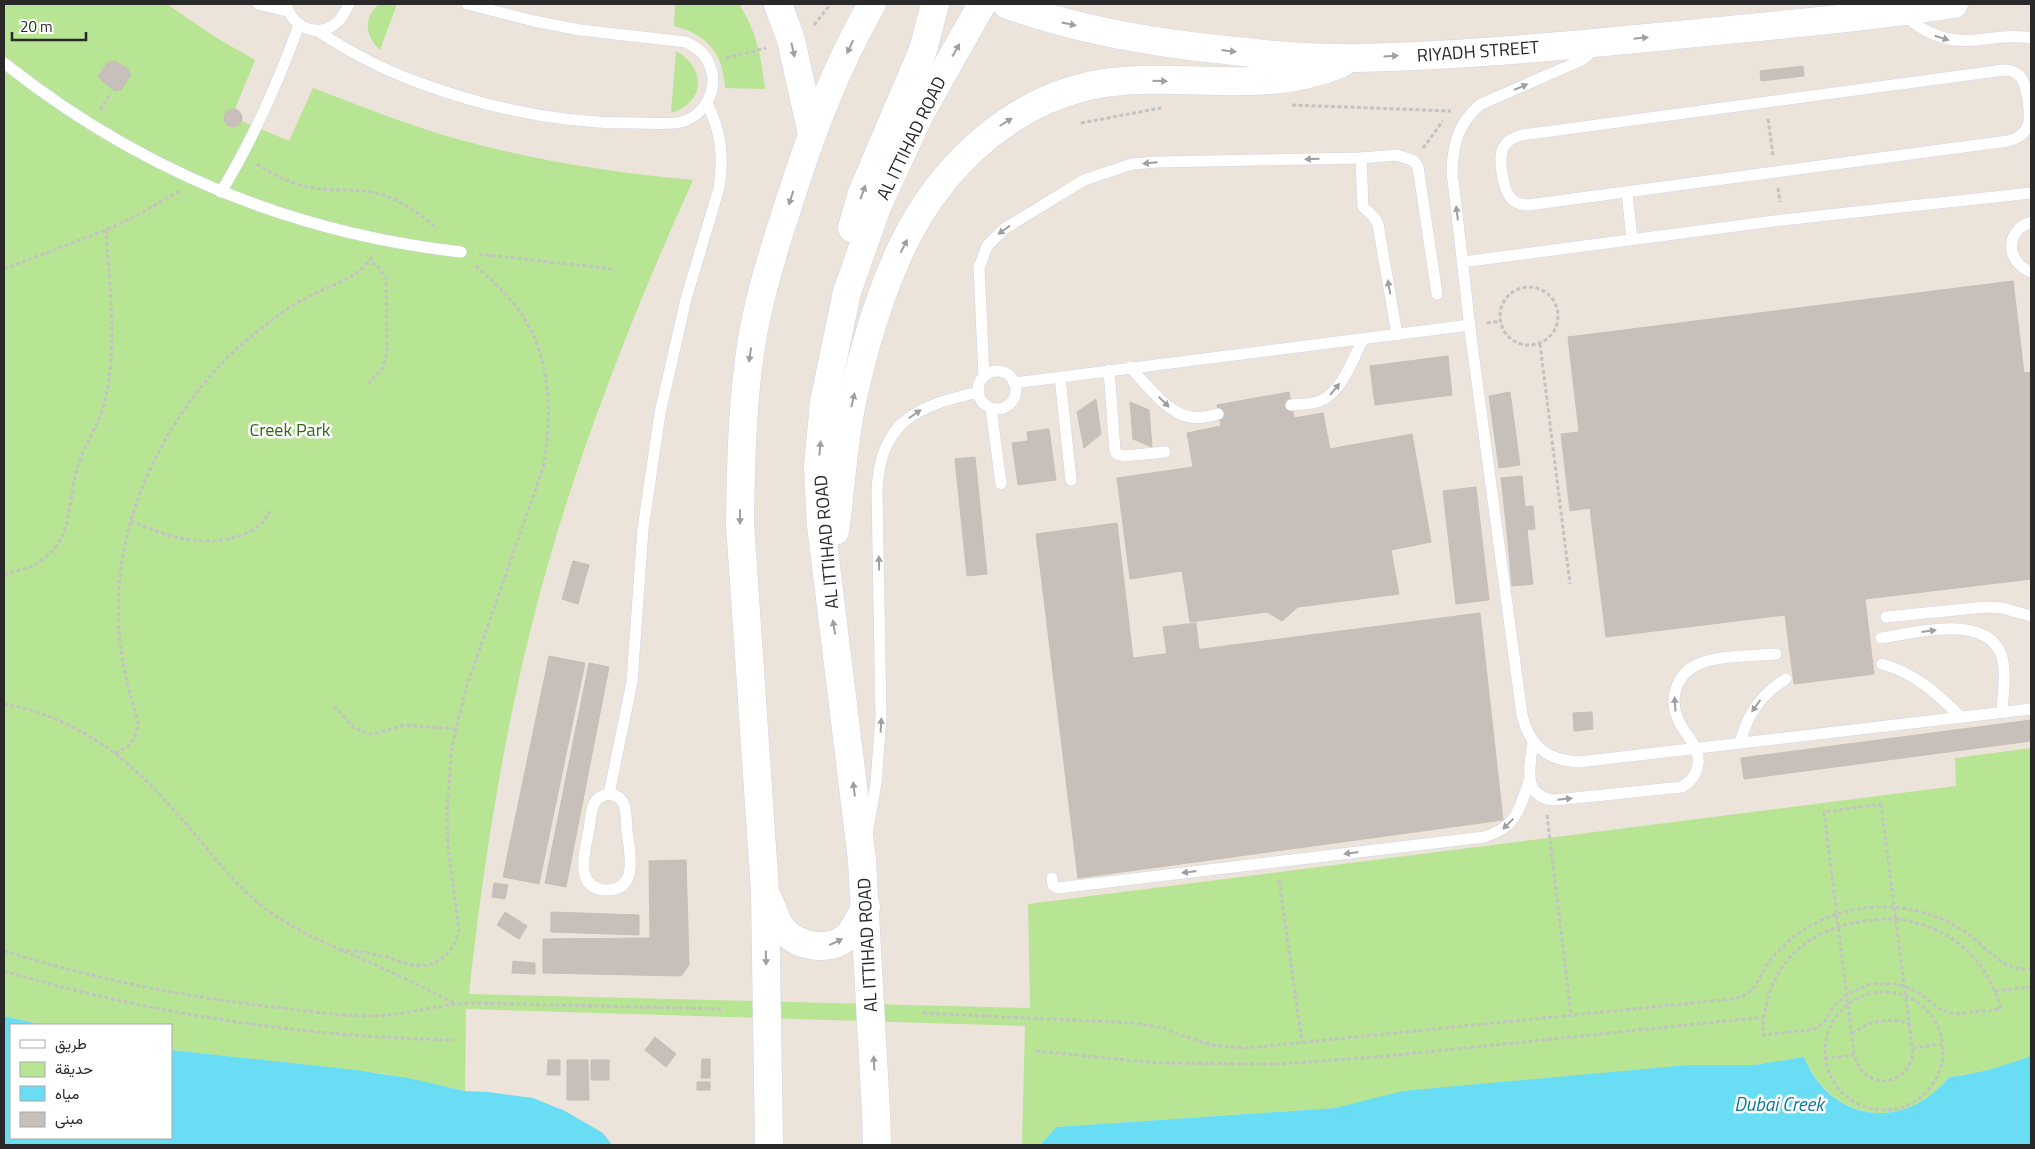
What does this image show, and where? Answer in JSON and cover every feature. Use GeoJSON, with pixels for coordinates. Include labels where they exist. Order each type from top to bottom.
{"type":"FeatureCollection","features":[{"type":"Feature","properties":{"kind":"main road"},"geometry":{"type":"LineString","coordinates":[[778,4],[791,40],[812,134]]}},
{"type":"Feature","properties":{"kind":"main road"},"geometry":{"type":"LineString","coordinates":[[769,1145],[765,892],[740,524],[745,395],[753,333],[774,249],[812,134],[835,78],[872,4]]}},
{"type":"Feature","properties":{"kind":"main road"},"geometry":{"type":"LineString","coordinates":[[847,292],[849,250],[862,193],[923,50],[935,4]]}},
{"type":"Feature","properties":{"kind":"main road","name":"AL ITTIHAD ROAD"},"geometry":{"type":"LineString","coordinates":[[877,1145],[866,907],[862,860],[821,525],[818,467],[824,402],[847,292],[878,204],[915,125],[982,4]]}},
{"type":"Feature","properties":{"kind":"main road","name":"RIYADH STREET"},"geometry":{"type":"LineString","coordinates":[[1006,4],[1035,9],[1144,40],[1241,52],[1354,58],[1461,53],[1600,42],[1902,12],[1954,4]]}},
{"type":"Feature","properties":{"kind":"main road"},"geometry":{"type":"LineString","coordinates":[[828,587],[842,463],[852,402],[871,334],[902,248],[920,215],[944,181],[970,151],[1000,126],[1034,106],[1085,86],[1123,81],[1257,82],[1290,79],[1322,72],[1354,58]]}},
{"type":"Feature","properties":{"kind":"main road"},"geometry":{"type":"LineString","coordinates":[[765,892],[783,930],[800,942],[818,947],[833,944],[850,934],[866,907]]}},
{"type":"Feature","properties":{"kind":"lane"},"geometry":{"type":"LineString","coordinates":[[258,4],[287,7],[299,25],[307,29],[316,30],[334,26],[349,4]]}},
{"type":"Feature","properties":{"kind":"lane"},"geometry":{"type":"LineString","coordinates":[[316,30],[348,51],[416,82],[478,101],[523,112],[597,122],[671,123],[692,118],[706,103],[711,94],[713,83],[709,62],[695,47],[686,42],[580,30],[534,22],[467,4]]}},
{"type":"Feature","properties":{"kind":"lane"},"geometry":{"type":"LineString","coordinates":[[1902,12],[1924,31],[1952,41],[1967,42],[2013,36],[2031,38]]}},
{"type":"Feature","properties":{"kind":"lane"},"geometry":{"type":"LineString","coordinates":[[221,192],[244,153],[273,93],[299,25]]}},
{"type":"Feature","properties":{"kind":"lane"},"geometry":{"type":"LineString","coordinates":[[1600,42],[1589,56],[1582,60],[1481,104],[1470,113],[1456,136],[1452,152],[1452,170],[1462,262],[1522,715],[1525,729],[1533,742],[1553,758],[1579,762],[2031,708]]}},
{"type":"Feature","properties":{"kind":"lane"},"geometry":{"type":"LineString","coordinates":[[4,63],[90,125],[159,164],[221,192],[303,221],[378,240],[461,252]]}},
{"type":"Feature","properties":{"kind":"lane"},"geometry":{"type":"LineString","coordinates":[[2004,70],[2016,72],[2020,75],[2026,86],[2031,119],[2029,125],[2020,136],[2008,141],[1627,192],[1528,205],[1520,204],[1512,200],[1504,186],[1502,149],[1514,137],[1522,135],[2004,70]]}},
{"type":"Feature","properties":{"kind":"lane"},"geometry":{"type":"LineString","coordinates":[[610,794],[632,682],[643,529],[660,413],[686,299],[722,173],[721,144],[718,130],[706,103]]}},
{"type":"Feature","properties":{"kind":"lane"},"geometry":{"type":"LineString","coordinates":[[984,376],[995,371],[1007,374],[1014,383],[1015,397],[1011,403],[998,409],[991,408],[985,404],[979,392],[984,376],[979,268],[987,246],[1004,229],[1062,192],[1084,180],[1132,164],[1361,158],[1398,155],[1414,161],[1420,174],[1437,294]]}},
{"type":"Feature","properties":{"kind":"lane"},"geometry":{"type":"LineString","coordinates":[[1361,158],[1363,207],[1378,224],[1397,335]]}},
{"type":"Feature","properties":{"kind":"lane"},"geometry":{"type":"LineString","coordinates":[[1627,192],[1632,239]]}},
{"type":"Feature","properties":{"kind":"lane"},"geometry":{"type":"LineString","coordinates":[[1462,262],[1782,220],[2031,192]]}},
{"type":"Feature","properties":{"kind":"lane"},"geometry":{"type":"LineString","coordinates":[[2031,222],[2018,229],[2013,237],[2012,246],[2013,255],[2017,263],[2031,272]]}},
{"type":"Feature","properties":{"kind":"lane"},"geometry":{"type":"LineString","coordinates":[[1014,383],[1470,325]]}},
{"type":"Feature","properties":{"kind":"lane"},"geometry":{"type":"LineString","coordinates":[[1291,405],[1313,404],[1331,394],[1338,387],[1364,339]]}},
{"type":"Feature","properties":{"kind":"lane"},"geometry":{"type":"LineString","coordinates":[[1130,367],[1171,409],[1180,414],[1201,418],[1218,414]]}},
{"type":"Feature","properties":{"kind":"lane"},"geometry":{"type":"LineString","coordinates":[[1109,370],[1117,454],[1124,456],[1165,452]]}},
{"type":"Feature","properties":{"kind":"lane"},"geometry":{"type":"LineString","coordinates":[[1060,377],[1071,480]]}},
{"type":"Feature","properties":{"kind":"lane"},"geometry":{"type":"LineString","coordinates":[[862,860],[876,784],[879,750],[882,684],[877,489],[878,470],[882,454],[888,439],[899,426],[923,408],[945,400],[979,392]]}},
{"type":"Feature","properties":{"kind":"lane"},"geometry":{"type":"LineString","coordinates":[[991,408],[1001,484]]}},
{"type":"Feature","properties":{"kind":"lane"},"geometry":{"type":"LineString","coordinates":[[1886,617],[1985,607],[2002,608],[2031,616]]}},
{"type":"Feature","properties":{"kind":"lane"},"geometry":{"type":"LineString","coordinates":[[1881,638],[1951,629],[1969,629],[1982,633],[1994,642],[2001,654],[2004,668],[2002,711]]}},
{"type":"Feature","properties":{"kind":"lane"},"geometry":{"type":"LineString","coordinates":[[1529,781],[1537,793],[1545,800],[1682,787],[1691,782],[1697,773],[1696,748],[1678,720],[1674,706],[1675,691],[1680,678],[1694,666],[1711,660],[1776,654]]}},
{"type":"Feature","properties":{"kind":"lane"},"geometry":{"type":"LineString","coordinates":[[1882,664],[1903,670],[1925,684],[1960,716]]}},
{"type":"Feature","properties":{"kind":"lane"},"geometry":{"type":"LineString","coordinates":[[1740,742],[1745,725],[1757,704],[1786,678]]}},
{"type":"Feature","properties":{"kind":"lane"},"geometry":{"type":"LineString","coordinates":[[1052,878],[1053,885],[1058,888],[1484,837],[1497,833],[1509,826],[1519,812],[1529,781],[1533,742]]}},
{"type":"Feature","properties":{"kind":"lane"},"geometry":{"type":"LineString","coordinates":[[610,794],[616,795],[624,805],[631,866],[626,881],[620,886],[605,890],[597,888],[586,878],[583,862],[594,804],[603,795],[610,794]]}},
{"type":"Feature","properties":{"kind":"path"},"geometry":{"type":"LineString","coordinates":[[709,62],[773,47]]}},
{"type":"Feature","properties":{"kind":"path"},"geometry":{"type":"LineString","coordinates":[[1284,105],[1470,113]]}},
{"type":"Feature","properties":{"kind":"path"},"geometry":{"type":"LineString","coordinates":[[1081,123],[1167,107]]}},
{"type":"Feature","properties":{"kind":"path"},"geometry":{"type":"LineString","coordinates":[[1414,161],[1450,111]]}},
{"type":"Feature","properties":{"kind":"path"},"geometry":{"type":"LineString","coordinates":[[244,153],[258,165],[288,181],[321,189],[355,189],[372,192],[404,204],[425,219],[511,300],[525,318],[536,340],[543,362],[549,418],[548,443],[543,468],[476,656],[455,729],[448,779],[446,813],[448,846],[459,930],[454,946],[442,959],[432,964],[420,966],[369,952],[340,950]]}},
{"type":"Feature","properties":{"kind":"path"},"geometry":{"type":"LineString","coordinates":[[4,269],[106,230],[153,207],[195,181]]}},
{"type":"Feature","properties":{"kind":"path"},"geometry":{"type":"LineString","coordinates":[[4,574],[35,564],[58,543],[66,529],[70,514],[72,491],[78,464],[99,421],[105,402],[112,350],[106,230]]}},
{"type":"Feature","properties":{"kind":"path"},"geometry":{"type":"LineString","coordinates":[[115,754],[130,746],[138,730],[138,721],[122,660],[119,595],[122,562],[131,521],[137,500],[150,469],[165,440],[203,385],[226,358],[252,334],[280,313],[310,295],[353,276],[362,270],[375,252],[378,240]]}},
{"type":"Feature","properties":{"kind":"path"},"geometry":{"type":"LineString","coordinates":[[461,252],[613,269]]}},
{"type":"Feature","properties":{"kind":"path"},"geometry":{"type":"LineString","coordinates":[[368,384],[383,368],[387,354],[386,278],[377,265],[369,262]]}},
{"type":"Feature","properties":{"kind":"path"},"geometry":{"type":"LineString","coordinates":[[1526,287],[1537,288],[1546,292],[1556,304],[1558,319],[1556,330],[1540,344],[1522,344],[1506,334],[1500,316],[1502,305],[1507,296],[1516,290],[1526,287]]}},
{"type":"Feature","properties":{"kind":"path"},"geometry":{"type":"LineString","coordinates":[[1540,344],[1570,584]]}},
{"type":"Feature","properties":{"kind":"path"},"geometry":{"type":"LineString","coordinates":[[131,521],[168,536],[202,541],[220,540],[254,530],[261,525],[270,511]]}},
{"type":"Feature","properties":{"kind":"path"},"geometry":{"type":"LineString","coordinates":[[4,704],[35,710],[73,726],[95,738],[167,801],[220,867],[241,888],[287,924],[313,938],[403,977],[456,1004]]}},
{"type":"Feature","properties":{"kind":"path"},"geometry":{"type":"LineString","coordinates":[[334,706],[354,728],[370,734],[378,734],[404,725],[455,729]]}},
{"type":"Feature","properties":{"kind":"path"},"geometry":{"type":"LineString","coordinates":[[1545,800],[1571,1015]]}},
{"type":"Feature","properties":{"kind":"path"},"geometry":{"type":"LineString","coordinates":[[1881,804],[1913,1048],[1910,1065],[1902,1074],[1890,1080],[1878,1080],[1867,1076],[1859,1067],[1854,1055],[1837,913],[1824,812],[1881,804]]}},
{"type":"Feature","properties":{"kind":"path"},"geometry":{"type":"LineString","coordinates":[[1276,862],[1302,1042]]}},
{"type":"Feature","properties":{"kind":"path"},"geometry":{"type":"LineString","coordinates":[[923,1013],[1133,1022],[1164,1028],[1196,1041],[1246,1048],[1741,997],[1756,986],[1771,960],[1800,931],[1837,913],[1876,907],[1894,908],[1932,915],[1966,932],[2002,962],[2018,969],[2031,969]]}},
{"type":"Feature","properties":{"kind":"path"},"geometry":{"type":"LineString","coordinates":[[1896,919],[1928,926],[1956,941],[1979,963],[1996,991],[2001,1009],[1955,1014],[1941,1010],[1922,995],[1905,986],[1870,984],[1847,994],[1833,1007],[1825,1021],[1815,1029],[1763,1034],[1764,1017],[1772,987],[1788,960],[1811,939],[1839,926],[1867,920],[1896,919]]}},
{"type":"Feature","properties":{"kind":"path"},"geometry":{"type":"LineString","coordinates":[[4,951],[95,976],[158,990],[258,1006],[368,1016],[406,1014],[456,1004],[721,1009]]}},
{"type":"Feature","properties":{"kind":"path"},"geometry":{"type":"LineString","coordinates":[[4,971],[93,995],[260,1025],[350,1036],[454,1040]]}},
{"type":"Feature","properties":{"kind":"path"},"geometry":{"type":"LineString","coordinates":[[1996,991],[2031,987]]}},
{"type":"Feature","properties":{"kind":"path"},"geometry":{"type":"LineString","coordinates":[[1883,992],[1906,996],[1916,1001],[1932,1017],[1941,1035],[1940,1068],[1928,1089],[1909,1104],[1885,1110],[1861,1106],[1841,1092],[1831,1077],[1825,1059],[1829,1029],[1834,1019],[1848,1003],[1871,993],[1883,992]]}},
{"type":"Feature","properties":{"kind":"path"},"geometry":{"type":"LineString","coordinates":[[1036,1052],[1158,1063],[1280,1064],[1388,1056],[1764,1017]]}},
{"type":"Feature","properties":{"kind":"path"},"geometry":{"type":"LineString","coordinates":[[1852,1034],[1860,1028],[1879,1020],[1890,1019],[1910,1024]]}},
{"type":"Feature","properties":{"kind":"path"},"geometry":{"type":"LineString","coordinates":[[1913,1048],[1942,1044]]}},
{"type":"Feature","properties":{"kind":"path"},"geometry":{"type":"LineString","coordinates":[[1825,1059],[1854,1055]]}},
{"type":"Feature","properties":{"kind":"green space","name":"Creek Park"},"geometry":{"type":"Polygon","coordinates":[[[4,4],[167,4],[215,37],[255,60],[235,109],[241,114],[242,121],[289,141],[313,88],[426,129],[520,155],[635,174],[693,180],[655,266],[603,397],[572,485],[542,587],[527,644],[503,760],[484,876],[469,994],[1030,1008],[1028,904],[1956,786],[1955,758],[2031,748],[2031,1056],[1991,1069],[1949,1077],[1931,1095],[1911,1107],[1891,1112],[1870,1112],[1850,1107],[1832,1095],[1816,1079],[1804,1057],[1754,1065],[1689,1065],[1368,1101],[1335,1108],[1056,1127],[1040,1145],[1022,1145],[1025,1026],[466,1009],[465,1091],[386,1074],[172,1050],[172,1024],[38,1024],[4,1016],[4,4]]]}},
{"type":"Feature","properties":{"kind":"green space"},"geometry":{"type":"Polygon","coordinates":[[[379,4],[397,4],[380,50],[371,39],[368,27],[370,15],[379,4]]]}},
{"type":"Feature","properties":{"kind":"green space"},"geometry":{"type":"Polygon","coordinates":[[[675,4],[739,4],[754,34],[762,66],[765,89],[725,88],[721,65],[711,47],[696,34],[674,26],[675,4]]]}},
{"type":"Feature","properties":{"kind":"green space"},"geometry":{"type":"Polygon","coordinates":[[[676,51],[693,66],[697,75],[698,85],[696,93],[690,101],[682,108],[671,113],[676,51]]]}},
{"type":"Feature","properties":{"kind":"water"},"geometry":{"type":"Polygon","coordinates":[[[4,1016],[38,1024],[10,1024],[10,1139],[172,1139],[172,1050],[356,1070],[408,1078],[465,1091],[533,1098],[565,1111],[603,1133],[612,1145],[4,1145],[4,1016]]]}},
{"type":"Feature","properties":{"kind":"water","name":"Dubai Creek"},"geometry":{"type":"Polygon","coordinates":[[[2031,1056],[2031,1145],[1040,1145],[1056,1127],[1335,1108],[1403,1091],[1689,1065],[1754,1065],[1804,1057],[1816,1079],[1832,1096],[1850,1107],[1870,1112],[1891,1112],[1912,1106],[1931,1095],[1949,1077],[1990,1069],[2031,1056]]]}},
{"type":"Feature","properties":{"kind":"building"},"geometry":{"type":"Polygon","coordinates":[[[115,61],[127,68],[131,75],[121,90],[115,91],[98,76],[108,62],[115,61]]]}},
{"type":"Feature","properties":{"kind":"building"},"geometry":{"type":"Polygon","coordinates":[[[1803,66],[1804,76],[1761,81],[1760,71],[1803,66]]]}},
{"type":"Feature","properties":{"kind":"building"},"geometry":{"type":"Polygon","coordinates":[[[229,109],[237,109],[242,114],[240,125],[229,127],[224,122],[224,114],[229,109]]]}},
{"type":"Feature","properties":{"kind":"building"},"geometry":{"type":"Polygon","coordinates":[[[2013,281],[2024,373],[2031,372],[2031,579],[1865,599],[1874,674],[1794,684],[1785,615],[1606,637],[1590,508],[1570,511],[1561,434],[1579,432],[1568,337],[2013,281]]]}},
{"type":"Feature","properties":{"kind":"building"},"geometry":{"type":"Polygon","coordinates":[[[1448,356],[1452,395],[1375,405],[1370,366],[1448,356]]]}},
{"type":"Feature","properties":{"kind":"building"},"geometry":{"type":"Polygon","coordinates":[[[1289,392],[1294,418],[1323,413],[1330,449],[1412,434],[1431,542],[1391,550],[1399,594],[1298,607],[1282,621],[1267,612],[1190,622],[1182,571],[1130,579],[1117,478],[1193,467],[1187,433],[1221,426],[1217,405],[1289,392]]]}},
{"type":"Feature","properties":{"kind":"building"},"geometry":{"type":"Polygon","coordinates":[[[1510,392],[1520,465],[1499,468],[1489,396],[1510,392]]]}},
{"type":"Feature","properties":{"kind":"building"},"geometry":{"type":"Polygon","coordinates":[[[1096,399],[1101,434],[1084,448],[1077,412],[1096,399]]]}},
{"type":"Feature","properties":{"kind":"building"},"geometry":{"type":"Polygon","coordinates":[[[1130,402],[1149,410],[1152,447],[1133,439],[1130,402]]]}},
{"type":"Feature","properties":{"kind":"building"},"geometry":{"type":"Polygon","coordinates":[[[1049,429],[1056,480],[1018,485],[1012,443],[1028,441],[1027,432],[1049,429]]]}},
{"type":"Feature","properties":{"kind":"building"},"geometry":{"type":"Polygon","coordinates":[[[975,457],[987,574],[967,576],[955,459],[975,457]]]}},
{"type":"Feature","properties":{"kind":"building"},"geometry":{"type":"Polygon","coordinates":[[[1522,476],[1525,507],[1533,506],[1535,529],[1507,532],[1501,478],[1522,476]]]}},
{"type":"Feature","properties":{"kind":"building"},"geometry":{"type":"Polygon","coordinates":[[[1476,487],[1489,600],[1456,604],[1443,491],[1476,487]]]}},
{"type":"Feature","properties":{"kind":"building"},"geometry":{"type":"Polygon","coordinates":[[[1117,523],[1133,658],[1480,613],[1503,820],[1078,878],[1036,534],[1117,523]]]}},
{"type":"Feature","properties":{"kind":"building"},"geometry":{"type":"Polygon","coordinates":[[[1527,530],[1533,584],[1512,586],[1507,532],[1527,530]]]}},
{"type":"Feature","properties":{"kind":"building"},"geometry":{"type":"Polygon","coordinates":[[[573,561],[589,565],[578,604],[562,599],[573,561]]]}},
{"type":"Feature","properties":{"kind":"building"},"geometry":{"type":"Polygon","coordinates":[[[1196,623],[1199,649],[1167,654],[1163,627],[1196,623]]]}},
{"type":"Feature","properties":{"kind":"building"},"geometry":{"type":"Polygon","coordinates":[[[549,656],[585,663],[539,884],[503,877],[549,656]]]}},
{"type":"Feature","properties":{"kind":"building"},"geometry":{"type":"Polygon","coordinates":[[[589,663],[609,667],[566,887],[545,883],[589,663]]]}},
{"type":"Feature","properties":{"kind":"building"},"geometry":{"type":"Polygon","coordinates":[[[1592,712],[1593,729],[1574,731],[1573,713],[1592,712]]]}},
{"type":"Feature","properties":{"kind":"building"},"geometry":{"type":"Polygon","coordinates":[[[2031,720],[2031,741],[1744,779],[1741,758],[2031,720]]]}},
{"type":"Feature","properties":{"kind":"building"},"geometry":{"type":"Polygon","coordinates":[[[686,860],[689,965],[681,976],[543,973],[543,939],[650,938],[649,861],[686,860]]]}},
{"type":"Feature","properties":{"kind":"building"},"geometry":{"type":"Polygon","coordinates":[[[494,883],[508,885],[505,899],[492,897],[494,883]]]}},
{"type":"Feature","properties":{"kind":"building"},"geometry":{"type":"Polygon","coordinates":[[[505,912],[527,926],[519,939],[497,925],[505,912]]]}},
{"type":"Feature","properties":{"kind":"building"},"geometry":{"type":"Polygon","coordinates":[[[551,912],[639,915],[639,935],[551,932],[551,912]]]}},
{"type":"Feature","properties":{"kind":"building"},"geometry":{"type":"Polygon","coordinates":[[[513,961],[535,963],[535,974],[512,973],[513,961]]]}},
{"type":"Feature","properties":{"kind":"building"},"geometry":{"type":"Polygon","coordinates":[[[655,1037],[676,1054],[666,1067],[645,1050],[655,1037]]]}},
{"type":"Feature","properties":{"kind":"building"},"geometry":{"type":"Polygon","coordinates":[[[702,1059],[710,1059],[710,1078],[701,1078],[702,1059]]]}},
{"type":"Feature","properties":{"kind":"building"},"geometry":{"type":"Polygon","coordinates":[[[548,1060],[560,1060],[560,1075],[547,1075],[548,1060]]]}},
{"type":"Feature","properties":{"kind":"building"},"geometry":{"type":"Polygon","coordinates":[[[567,1060],[588,1060],[589,1100],[567,1100],[567,1060]]]}},
{"type":"Feature","properties":{"kind":"building"},"geometry":{"type":"Polygon","coordinates":[[[591,1060],[609,1060],[609,1080],[591,1080],[591,1060]]]}},
{"type":"Feature","properties":{"kind":"building"},"geometry":{"type":"Polygon","coordinates":[[[697,1082],[710,1082],[710,1090],[697,1090],[697,1082]]]}}]}
